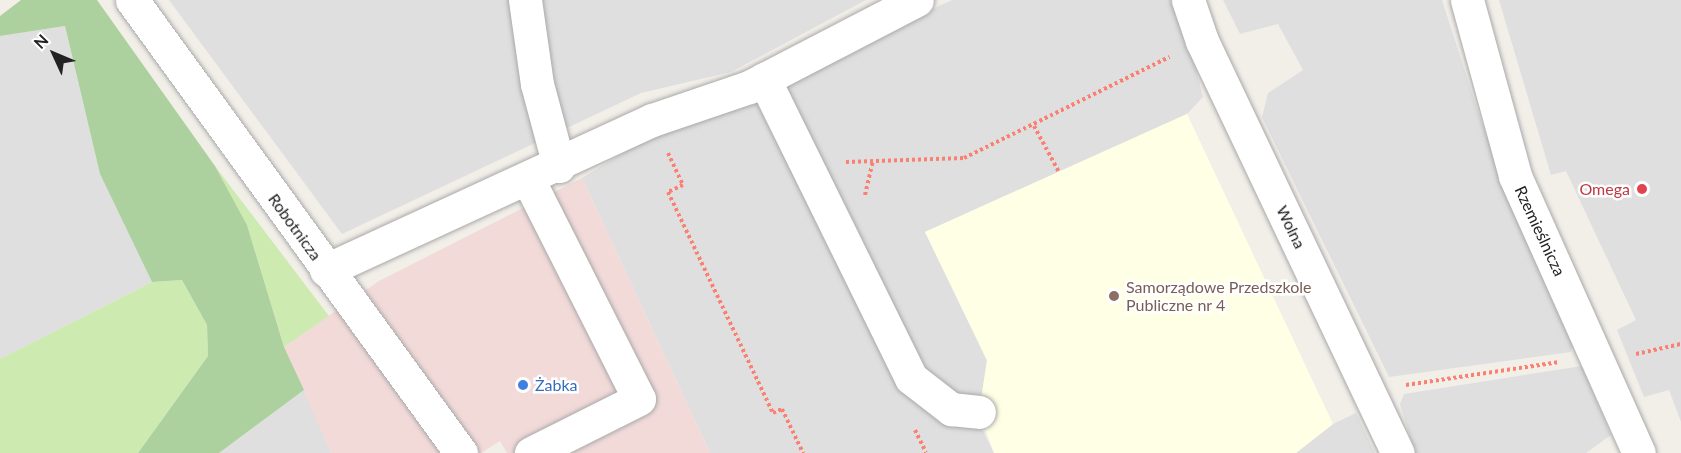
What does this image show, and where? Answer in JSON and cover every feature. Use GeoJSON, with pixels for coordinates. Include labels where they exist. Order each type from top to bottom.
{"type":"FeatureCollection","features":[{"type":"Feature","properties":{"kind":"street","name":"Robotnicza"},"geometry":{"type":"LineString","coordinates":[[132,0],[461,453]]}},
{"type":"Feature","properties":{"kind":"street"},"geometry":{"type":"LineString","coordinates":[[525,0],[537,84],[559,166]]}},
{"type":"Feature","properties":{"kind":"street"},"geometry":{"type":"LineString","coordinates":[[326,270],[559,166],[652,120],[764,79],[916,0]]}},
{"type":"Feature","properties":{"kind":"street","name":"Wolna"},"geometry":{"type":"LineString","coordinates":[[1188,0],[1202,41],[1398,453]]}},
{"type":"Feature","properties":{"kind":"street","name":"Rzemieślnicza"},"geometry":{"type":"LineString","coordinates":[[1467,0],[1515,176],[1639,453]]}},
{"type":"Feature","properties":{"kind":"street"},"geometry":{"type":"LineString","coordinates":[[764,79],[803,163],[911,378],[951,409],[979,412]]}},
{"type":"Feature","properties":{"kind":"street"},"geometry":{"type":"LineString","coordinates":[[528,179],[639,399],[531,453]]}},
{"type":"Feature","properties":{"kind":"path"},"geometry":{"type":"LineString","coordinates":[[803,163],[964,158],[1034,126],[1202,41]]}},
{"type":"Feature","properties":{"kind":"path"},"geometry":{"type":"LineString","coordinates":[[1034,126],[1059,172]]}},
{"type":"Feature","properties":{"kind":"path"},"geometry":{"type":"LineString","coordinates":[[664,145],[682,185],[668,192],[773,412],[782,409],[803,453]]}},
{"type":"Feature","properties":{"kind":"path"},"geometry":{"type":"LineString","coordinates":[[1624,357],[1681,344]]}},
{"type":"Feature","properties":{"kind":"path"},"geometry":{"type":"LineString","coordinates":[[1370,390],[1570,360]]}},
{"type":"Feature","properties":{"kind":"shaded area"},"geometry":{"type":"Polygon","coordinates":[[[169,0],[866,0],[731,72],[641,93],[342,234],[169,0]]]}},
{"type":"Feature","properties":{"kind":"shaded area"},"geometry":{"type":"Polygon","coordinates":[[[952,0],[1178,0],[1203,97],[1187,114],[925,232],[987,361],[980,424],[994,453],[710,453],[582,178],[636,145],[952,0]]]}},
{"type":"Feature","properties":{"kind":"shaded area"},"geometry":{"type":"Polygon","coordinates":[[[1223,0],[1442,0],[1482,124],[1574,341],[1571,352],[1389,377],[1262,117],[1268,93],[1303,70],[1278,24],[1240,34],[1223,0]]]}},
{"type":"Feature","properties":{"kind":"shaded area"},"geometry":{"type":"Polygon","coordinates":[[[1499,0],[1681,0],[1681,422],[1669,390],[1644,397],[1617,330],[1636,320],[1566,171],[1551,175],[1499,0]]]}},
{"type":"Feature","properties":{"kind":"shaded area"},"geometry":{"type":"Polygon","coordinates":[[[65,26],[100,174],[152,282],[0,359],[0,36],[65,26]]]}},
{"type":"Feature","properties":{"kind":"shaded area","name":"Samorządowe Przedszkole Publiczne nr 4"},"geometry":{"type":"Polygon","coordinates":[[[1187,114],[1333,424],[1296,453],[994,453],[979,412],[987,360],[925,232],[1187,114]]]}},
{"type":"Feature","properties":{"kind":"shaded area"},"geometry":{"type":"Polygon","coordinates":[[[582,178],[710,453],[507,453],[500,441],[481,453],[331,453],[284,347],[379,281],[582,178]]]}},
{"type":"Feature","properties":{"kind":"shaded area"},"geometry":{"type":"Polygon","coordinates":[[[1582,366],[1611,435],[1586,453],[1415,453],[1400,404],[1404,394],[1582,366]]]}},
{"type":"Feature","properties":{"kind":"shaded area"},"geometry":{"type":"Polygon","coordinates":[[[304,390],[331,453],[219,453],[304,390]]]}},
{"type":"Feature","properties":{"kind":"shaded area"},"geometry":{"type":"Polygon","coordinates":[[[1356,413],[1375,453],[1296,453],[1333,424],[1356,413]]]}},
{"type":"Feature","properties":{"kind":"green space"},"geometry":{"type":"Polygon","coordinates":[[[21,0],[97,0],[215,166],[247,225],[284,347],[304,390],[219,453],[138,453],[208,356],[207,325],[182,280],[152,282],[100,174],[65,26],[0,36],[0,16],[21,0]]]}},
{"type":"Feature","properties":{"kind":"green space"},"geometry":{"type":"Polygon","coordinates":[[[215,166],[329,316],[284,347],[247,225],[215,166]]]}},
{"type":"Feature","properties":{"kind":"green space"},"geometry":{"type":"Polygon","coordinates":[[[182,280],[207,325],[208,356],[138,453],[0,453],[0,359],[152,282],[182,280]]]}},
{"type":"Feature","properties":{"kind":"place","name":"Omega"},"geometry":{"type":"Point","coordinates":[1642,189]}},
{"type":"Feature","properties":{"kind":"place","name":"Samorządowe Przedszkole Publiczne nr 4"},"geometry":{"type":"Point","coordinates":[1114,296]}},
{"type":"Feature","properties":{"kind":"place","name":"Żabka"},"geometry":{"type":"Point","coordinates":[523,385]}}]}
